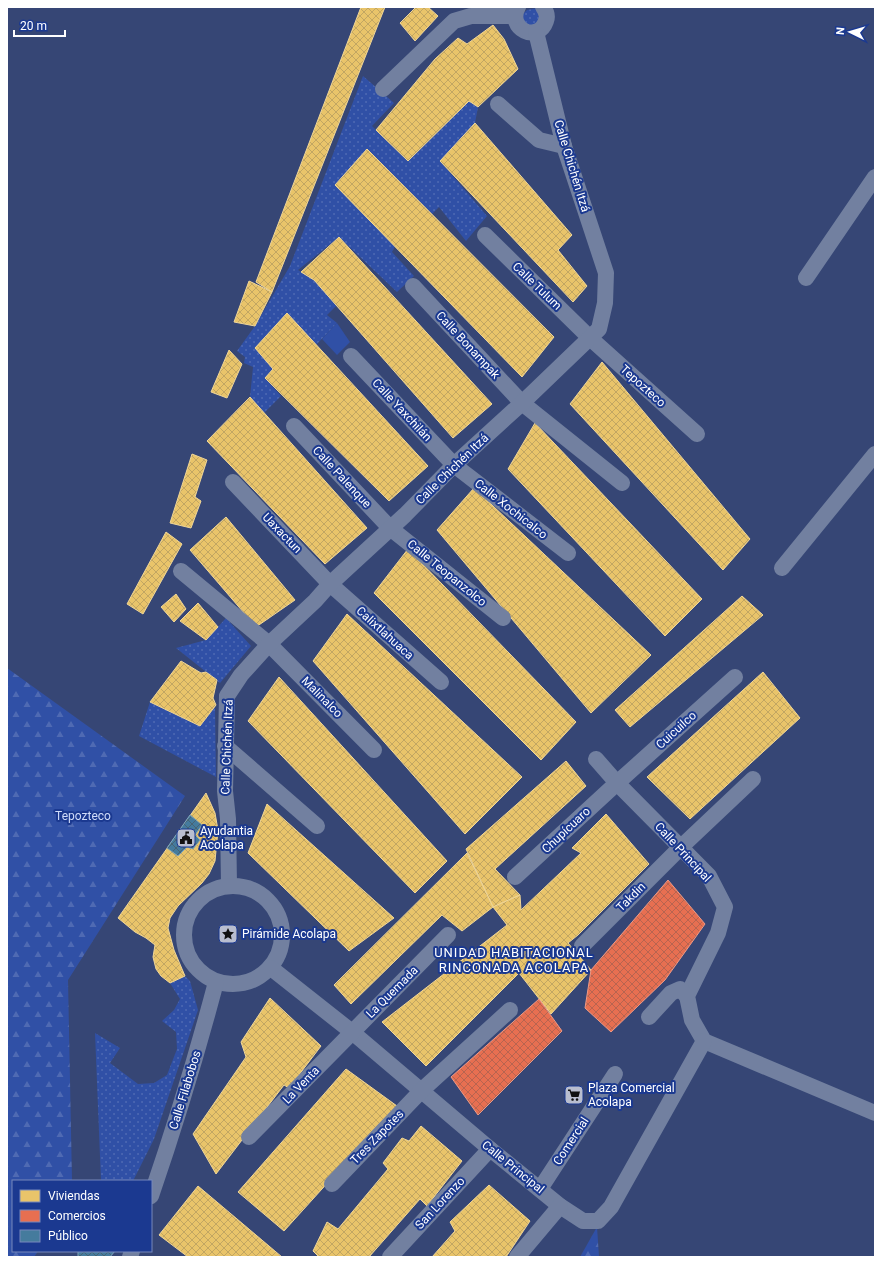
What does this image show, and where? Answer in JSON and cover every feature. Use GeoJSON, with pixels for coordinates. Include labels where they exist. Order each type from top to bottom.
{"type":"FeatureCollection","features":[{"type":"Feature","properties":{"kind":"street"},"geometry":{"type":"LineString","coordinates":[[383,89],[454,21],[471,16],[517,12],[516,24],[521,30],[529,33],[536,32],[543,27],[547,20],[546,11],[543,7]]}},
{"type":"Feature","properties":{"kind":"street","name":"Calle Chichén Itzá"},"geometry":{"type":"LineString","coordinates":[[229,885],[228,818],[224,791],[225,746],[228,696],[241,675],[269,644],[315,601],[330,584],[405,515],[454,465],[522,403],[599,329],[605,303],[606,273],[564,146],[536,32]]}},
{"type":"Feature","properties":{"kind":"street"},"geometry":{"type":"LineString","coordinates":[[498,104],[539,140],[564,146]]}},
{"type":"Feature","properties":{"kind":"street"},"geometry":{"type":"LineString","coordinates":[[806,278],[875,177]]}},
{"type":"Feature","properties":{"kind":"street","name":"Calle Tulum"},"geometry":{"type":"LineString","coordinates":[[485,235],[590,338]]}},
{"type":"Feature","properties":{"kind":"street","name":"Calle Bonampak"},"geometry":{"type":"LineString","coordinates":[[414,286],[522,403],[622,483]]}},
{"type":"Feature","properties":{"kind":"street","name":"Tepozteco"},"geometry":{"type":"LineString","coordinates":[[590,338],[697,434]]}},
{"type":"Feature","properties":{"kind":"street","name":"Calle Yaxchilán"},"geometry":{"type":"LineString","coordinates":[[351,356],[454,465]]}},
{"type":"Feature","properties":{"kind":"street","name":"Calle Palenque"},"geometry":{"type":"LineString","coordinates":[[294,426],[390,528]]}},
{"type":"Feature","properties":{"kind":"street"},"geometry":{"type":"LineString","coordinates":[[782,568],[875,454]]}},
{"type":"Feature","properties":{"kind":"street","name":"Calle Xochicalco"},"geometry":{"type":"LineString","coordinates":[[454,465],[568,553]]}},
{"type":"Feature","properties":{"kind":"street","name":"Uaxactun"},"geometry":{"type":"LineString","coordinates":[[233,482],[330,584]]}},
{"type":"Feature","properties":{"kind":"street","name":"Calle Teopanzolco"},"geometry":{"type":"LineString","coordinates":[[390,528],[504,618]]}},
{"type":"Feature","properties":{"kind":"street","name":"Malinalco"},"geometry":{"type":"LineString","coordinates":[[181,571],[269,644],[374,750]]}},
{"type":"Feature","properties":{"kind":"street","name":"Calixtlahuaca"},"geometry":{"type":"LineString","coordinates":[[330,584],[441,682]]}},
{"type":"Feature","properties":{"kind":"street","name":"Cuicuilco"},"geometry":{"type":"LineString","coordinates":[[617,783],[735,678]]}},
{"type":"Feature","properties":{"kind":"street"},"geometry":{"type":"LineString","coordinates":[[225,746],[317,826]]}},
{"type":"Feature","properties":{"kind":"street","name":"Calle Principal"},"geometry":{"type":"LineString","coordinates":[[596,759],[617,783],[709,876],[725,907],[718,933],[687,996]]}},
{"type":"Feature","properties":{"kind":"street","name":"Takdin"},"geometry":{"type":"LineString","coordinates":[[582,946],[680,848],[753,779]]}},
{"type":"Feature","properties":{"kind":"street","name":"Chupícuaro"},"geometry":{"type":"LineString","coordinates":[[515,877],[617,783]]}},
{"type":"Feature","properties":{"kind":"street"},"geometry":{"type":"LineString","coordinates":[[229,885],[252,889],[271,902],[281,923],[281,947],[271,968],[255,980],[236,985],[216,982],[197,970],[186,951],[184,928],[192,908],[208,892],[229,885]]}},
{"type":"Feature","properties":{"kind":"street","name":"La Quemada"},"geometry":{"type":"LineString","coordinates":[[352,1032],[448,935]]}},
{"type":"Feature","properties":{"kind":"street","name":"Calle Principal"},"geometry":{"type":"LineString","coordinates":[[271,968],[352,1032],[560,1206],[583,1221],[598,1221],[611,1207],[704,1041]]}},
{"type":"Feature","properties":{"kind":"street","name":"Calle Filabobos"},"geometry":{"type":"LineString","coordinates":[[152,1193],[167,1150],[204,1028],[216,982]]}},
{"type":"Feature","properties":{"kind":"street"},"geometry":{"type":"LineString","coordinates":[[648,1017],[671,992],[680,989],[687,996],[692,1020],[704,1041],[875,1113]]}},
{"type":"Feature","properties":{"kind":"street","name":"Tres Zapotes"},"geometry":{"type":"LineString","coordinates":[[332,1184],[422,1090],[510,1010]]}},
{"type":"Feature","properties":{"kind":"street","name":"La Venta"},"geometry":{"type":"LineString","coordinates":[[249,1137],[352,1032]]}},
{"type":"Feature","properties":{"kind":"street","name":"Comercial"},"geometry":{"type":"LineString","coordinates":[[540,1189],[616,1074]]}},
{"type":"Feature","properties":{"kind":"street","name":"San Lorenzo"},"geometry":{"type":"LineString","coordinates":[[390,1257],[490,1149]]}},
{"type":"Feature","properties":{"kind":"street"},"geometry":{"type":"LineString","coordinates":[[517,1257],[560,1206]]}},
{"type":"Feature","properties":{"kind":"green space"},"geometry":{"type":"Polygon","coordinates":[[[537,8],[542,12],[540,22],[528,29],[521,16],[527,10],[537,8]]]}},
{"type":"Feature","properties":{"kind":"green space"},"geometry":{"type":"Polygon","coordinates":[[[363,76],[394,103],[372,126],[408,161],[469,101],[478,107],[475,123],[440,161],[487,216],[466,241],[439,207],[432,214],[367,149],[335,185],[395,246],[392,252],[414,276],[397,292],[339,237],[298,270],[314,280],[337,305],[327,315],[337,323],[316,345],[287,314],[255,348],[273,369],[265,378],[281,396],[264,413],[250,397],[253,367],[244,363],[245,357],[237,351],[255,326],[290,266],[363,76]]]}},
{"type":"Feature","properties":{"kind":"green space"},"geometry":{"type":"Polygon","coordinates":[[[337,323],[350,342],[337,355],[322,339],[337,323]]]}},
{"type":"Feature","properties":{"kind":"green space"},"geometry":{"type":"Polygon","coordinates":[[[226,618],[251,646],[220,683],[176,648],[206,640],[226,618]]]}},
{"type":"Feature","properties":{"kind":"green space","name":"Tepozteco"},"geometry":{"type":"Polygon","coordinates":[[[7,668],[185,796],[68,980],[72,1180],[12,1180],[12,1252],[37,1252],[34,1257],[7,1257],[7,668]]]}},
{"type":"Feature","properties":{"kind":"green space"},"geometry":{"type":"Polygon","coordinates":[[[150,702],[200,726],[215,707],[216,777],[139,736],[150,702]]]}},
{"type":"Feature","properties":{"kind":"green space"},"geometry":{"type":"Polygon","coordinates":[[[185,976],[190,981],[198,1010],[154,1139],[134,1180],[101,1180],[95,1033],[120,1048],[110,1063],[138,1084],[154,1083],[167,1075],[177,1049],[176,1032],[162,1021],[174,1010],[180,999],[170,983],[185,976]]]}},
{"type":"Feature","properties":{"kind":"green space"},"geometry":{"type":"Polygon","coordinates":[[[597,1227],[599,1257],[580,1257],[597,1227]]]}},
{"type":"Feature","properties":{"kind":"building: Viviendas"},"geometry":{"type":"Polygon","coordinates":[[[361,7],[385,7],[272,292],[256,282],[361,7]]]}},
{"type":"Feature","properties":{"kind":"building: Viviendas"},"geometry":{"type":"Polygon","coordinates":[[[416,7],[428,7],[438,16],[415,41],[400,23],[416,7]]]}},
{"type":"Feature","properties":{"kind":"building: Viviendas"},"geometry":{"type":"Polygon","coordinates":[[[493,25],[504,39],[518,69],[478,107],[469,101],[408,161],[376,130],[435,59],[458,38],[467,44],[493,25]]]}},
{"type":"Feature","properties":{"kind":"building: Viviendas"},"geometry":{"type":"Polygon","coordinates":[[[475,123],[572,235],[558,250],[587,286],[573,302],[440,161],[475,123]]]}},
{"type":"Feature","properties":{"kind":"building: Viviendas"},"geometry":{"type":"Polygon","coordinates":[[[367,149],[554,337],[522,377],[335,185],[367,149]]]}},
{"type":"Feature","properties":{"kind":"building: Viviendas"},"geometry":{"type":"Polygon","coordinates":[[[339,237],[492,404],[453,438],[314,280],[301,272],[339,237]]]}},
{"type":"Feature","properties":{"kind":"building: Viviendas"},"geometry":{"type":"Polygon","coordinates":[[[249,281],[272,292],[255,326],[234,322],[249,281]]]}},
{"type":"Feature","properties":{"kind":"building: Viviendas"},"geometry":{"type":"Polygon","coordinates":[[[287,313],[428,466],[389,501],[265,378],[273,369],[255,348],[287,313]]]}},
{"type":"Feature","properties":{"kind":"building: Viviendas"},"geometry":{"type":"Polygon","coordinates":[[[229,350],[242,364],[227,398],[211,392],[229,350]]]}},
{"type":"Feature","properties":{"kind":"building: Viviendas"},"geometry":{"type":"Polygon","coordinates":[[[602,362],[750,539],[723,570],[570,404],[602,362]]]}},
{"type":"Feature","properties":{"kind":"building: Viviendas"},"geometry":{"type":"Polygon","coordinates":[[[250,397],[367,528],[325,564],[207,441],[250,397]]]}},
{"type":"Feature","properties":{"kind":"building: Viviendas"},"geometry":{"type":"Polygon","coordinates":[[[535,423],[702,599],[665,636],[508,469],[535,423]]]}},
{"type":"Feature","properties":{"kind":"building: Viviendas"},"geometry":{"type":"Polygon","coordinates":[[[192,454],[207,460],[195,497],[201,501],[191,528],[170,523],[192,454]]]}},
{"type":"Feature","properties":{"kind":"building: Viviendas"},"geometry":{"type":"Polygon","coordinates":[[[474,488],[651,655],[591,713],[437,530],[474,488]]]}},
{"type":"Feature","properties":{"kind":"building: Viviendas"},"geometry":{"type":"Polygon","coordinates":[[[226,517],[295,600],[256,627],[190,550],[226,517]]]}},
{"type":"Feature","properties":{"kind":"building: Viviendas"},"geometry":{"type":"Polygon","coordinates":[[[166,532],[182,544],[143,614],[127,604],[166,532]]]}},
{"type":"Feature","properties":{"kind":"building: Viviendas"},"geometry":{"type":"Polygon","coordinates":[[[408,549],[576,722],[541,760],[374,593],[408,549]]]}},
{"type":"Feature","properties":{"kind":"building: Viviendas"},"geometry":{"type":"Polygon","coordinates":[[[176,594],[186,609],[174,622],[161,607],[176,594]]]}},
{"type":"Feature","properties":{"kind":"building: Viviendas"},"geometry":{"type":"Polygon","coordinates":[[[742,596],[763,615],[630,727],[615,710],[742,596]]]}},
{"type":"Feature","properties":{"kind":"building: Viviendas"},"geometry":{"type":"Polygon","coordinates":[[[198,603],[218,627],[206,640],[180,621],[198,603]]]}},
{"type":"Feature","properties":{"kind":"building: Viviendas"},"geometry":{"type":"Polygon","coordinates":[[[347,614],[522,777],[465,834],[313,661],[347,614]]]}},
{"type":"Feature","properties":{"kind":"building: Viviendas"},"geometry":{"type":"Polygon","coordinates":[[[181,661],[201,673],[206,672],[217,680],[213,698],[216,705],[200,726],[150,702],[181,661]]]}},
{"type":"Feature","properties":{"kind":"building: Viviendas"},"geometry":{"type":"Polygon","coordinates":[[[763,672],[800,718],[690,819],[647,777],[763,672]]]}},
{"type":"Feature","properties":{"kind":"building: Viviendas"},"geometry":{"type":"Polygon","coordinates":[[[279,677],[447,861],[415,893],[248,721],[279,677]]]}},
{"type":"Feature","properties":{"kind":"building: Viviendas"},"geometry":{"type":"Polygon","coordinates":[[[566,761],[586,786],[495,869],[520,895],[493,907],[466,849],[566,761]]]}},
{"type":"Feature","properties":{"kind":"building: Viviendas"},"geometry":{"type":"Polygon","coordinates":[[[206,793],[215,813],[218,830],[215,861],[209,874],[202,883],[178,906],[170,918],[168,928],[174,950],[185,976],[170,983],[161,976],[156,969],[153,957],[155,945],[135,932],[118,918],[206,793]]]}},
{"type":"Feature","properties":{"kind":"building: Viviendas"},"geometry":{"type":"Polygon","coordinates":[[[267,804],[394,918],[349,951],[248,853],[267,804]]]}},
{"type":"Feature","properties":{"kind":"building: Viviendas"},"geometry":{"type":"Polygon","coordinates":[[[606,814],[649,864],[578,935],[568,943],[591,970],[551,1014],[519,973],[426,1066],[382,1022],[507,925],[493,907],[520,895],[521,910],[581,853],[572,848],[606,814]]]}},
{"type":"Feature","properties":{"kind":"building: Viviendas"},"geometry":{"type":"Polygon","coordinates":[[[467,853],[493,907],[462,931],[442,915],[351,1004],[334,985],[467,853]]]}},
{"type":"Feature","properties":{"kind":"building: Viviendas"},"geometry":{"type":"Polygon","coordinates":[[[270,998],[321,1046],[289,1088],[284,1085],[216,1174],[193,1134],[246,1057],[241,1042],[270,998]]]}},
{"type":"Feature","properties":{"kind":"building: Viviendas"},"geometry":{"type":"Polygon","coordinates":[[[346,1069],[397,1106],[284,1231],[238,1192],[346,1069]]]}},
{"type":"Feature","properties":{"kind":"building: Viviendas"},"geometry":{"type":"Polygon","coordinates":[[[421,1126],[462,1161],[427,1206],[420,1199],[369,1257],[319,1257],[313,1251],[327,1222],[338,1229],[388,1169],[383,1163],[402,1138],[409,1141],[421,1126]]]}},
{"type":"Feature","properties":{"kind":"building: Viviendas"},"geometry":{"type":"Polygon","coordinates":[[[489,1185],[530,1221],[506,1257],[432,1257],[455,1231],[450,1222],[489,1185]]]}},
{"type":"Feature","properties":{"kind":"building: Viviendas"},"geometry":{"type":"Polygon","coordinates":[[[198,1186],[282,1257],[188,1257],[159,1235],[198,1186]]]}},
{"type":"Feature","properties":{"kind":"building: Comercios"},"geometry":{"type":"Polygon","coordinates":[[[668,880],[705,924],[665,980],[611,1032],[585,1008],[591,970],[668,880]]]}},
{"type":"Feature","properties":{"kind":"building: Comercios"},"geometry":{"type":"Polygon","coordinates":[[[539,999],[562,1031],[478,1115],[451,1077],[539,999]]]}},
{"type":"Feature","properties":{"kind":"building: Público","name":"Ayudantia Acolapa"},"geometry":{"type":"Polygon","coordinates":[[[190,815],[202,825],[195,835],[200,840],[193,849],[187,847],[178,856],[167,848],[190,815]]]}},
{"type":"Feature","properties":{"kind":"building: Público"},"geometry":{"type":"Polygon","coordinates":[[[78,1252],[114,1252],[110,1257],[78,1257],[78,1252]]]}},
{"type":"Feature","properties":{"kind":"place","name":"Ayudantia Acolapa"},"geometry":{"type":"Point","coordinates":[186,838]}},
{"type":"Feature","properties":{"kind":"place","name":"Pirámide Acolapa"},"geometry":{"type":"Point","coordinates":[228,934]}},
{"type":"Feature","properties":{"kind":"place","name":"Plaza Comercial Acolapa"},"geometry":{"type":"Point","coordinates":[574,1095]}},
{"type":"Feature","properties":{"kind":"district","name":"UNIDAD HABITACIONAL RINCONADA ACOLAPA"},"geometry":{"type":"Point","coordinates":[514,960]}}]}
